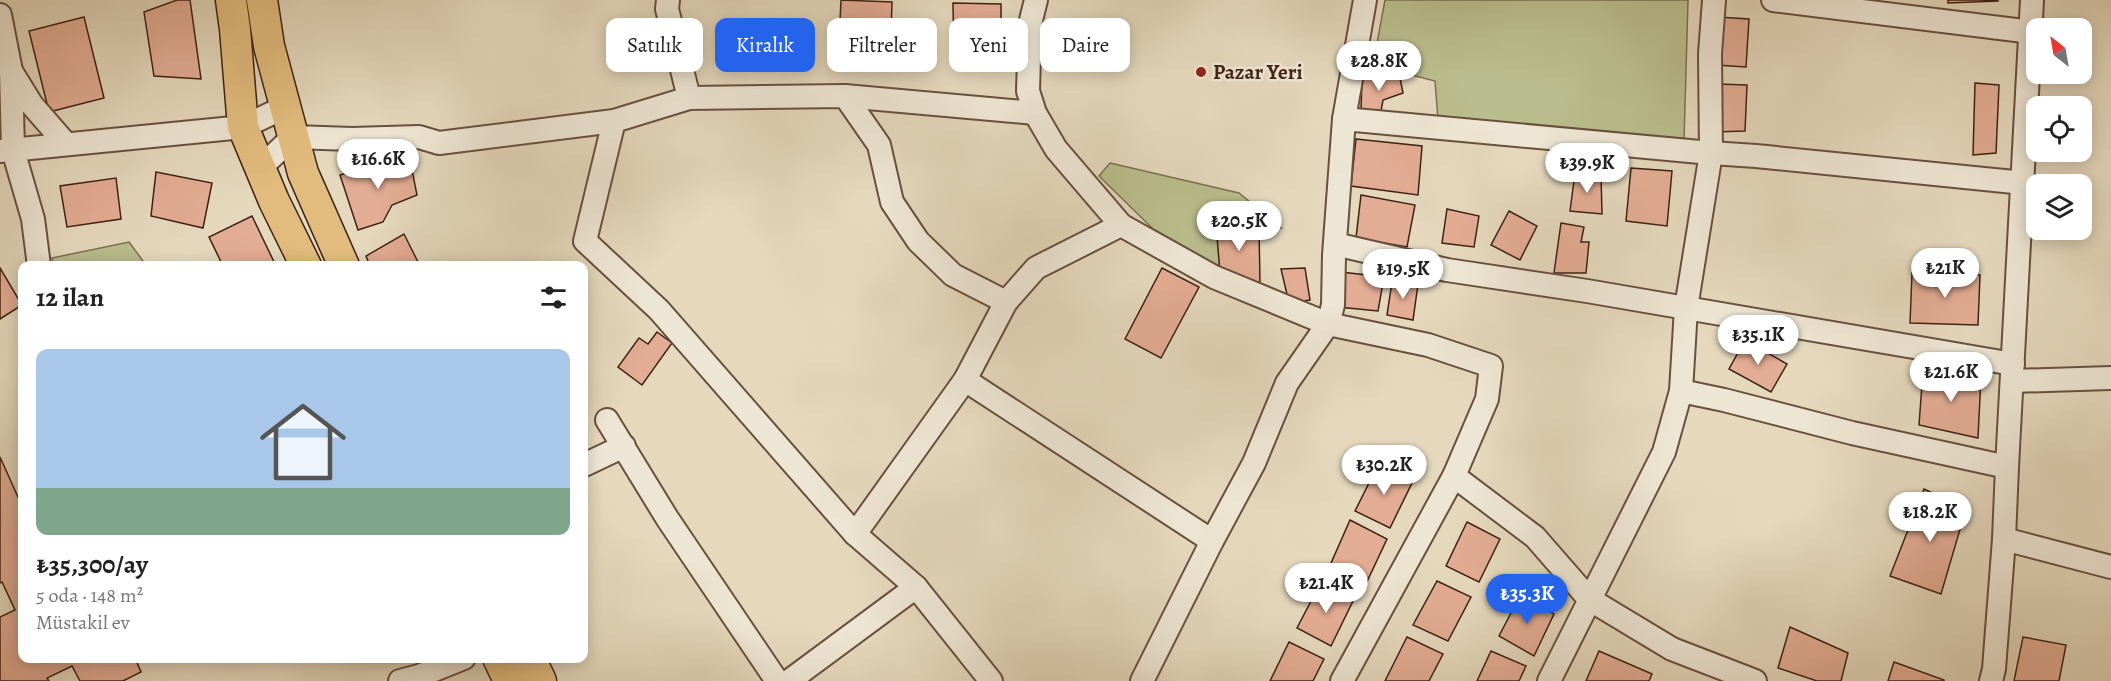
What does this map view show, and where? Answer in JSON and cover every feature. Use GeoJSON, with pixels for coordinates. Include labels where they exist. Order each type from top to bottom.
{"type":"FeatureCollection","features":[{"type":"Feature","properties":{"kind":"main road"},"geometry":{"type":"LineString","coordinates":[[231,0],[243,127],[274,201],[304,261]]}},
{"type":"Feature","properties":{"kind":"main road"},"geometry":{"type":"LineString","coordinates":[[262,0],[269,46],[303,173],[342,261]]}},
{"type":"Feature","properties":{"kind":"main road"},"geometry":{"type":"LineString","coordinates":[[500,663],[509,681]]}},
{"type":"Feature","properties":{"kind":"main road"},"geometry":{"type":"LineString","coordinates":[[532,663],[541,681]]}},
{"type":"Feature","properties":{"kind":"street"},"geometry":{"type":"LineString","coordinates":[[668,0],[667,9],[688,98]]}},
{"type":"Feature","properties":{"kind":"street"},"geometry":{"type":"LineString","coordinates":[[1036,0],[1030,24],[1028,91],[1035,113],[1056,149],[1121,225],[1214,277],[1328,324],[1428,345],[1491,366],[1487,399],[1454,476],[1342,681]]}},
{"type":"Feature","properties":{"kind":"street"},"geometry":{"type":"LineString","coordinates":[[1142,681],[1254,463],[1287,383],[1328,324],[1333,305],[1344,119],[1365,0]]}},
{"type":"Feature","properties":{"kind":"street"},"geometry":{"type":"LineString","coordinates":[[1549,681],[1664,452],[1681,391],[1686,308],[1711,153],[1710,54],[1714,0]]}},
{"type":"Feature","properties":{"kind":"street"},"geometry":{"type":"LineString","coordinates":[[1773,0],[2026,31]]}},
{"type":"Feature","properties":{"kind":"street"},"geometry":{"type":"LineString","coordinates":[[2032,0],[2032,18]]}},
{"type":"Feature","properties":{"kind":"street"},"geometry":{"type":"LineString","coordinates":[[0,15],[3,41],[11,71],[32,105],[66,144]]}},
{"type":"Feature","properties":{"kind":"street"},"geometry":{"type":"LineString","coordinates":[[11,71],[7,150],[33,219],[38,261]]}},
{"type":"Feature","properties":{"kind":"street"},"geometry":{"type":"LineString","coordinates":[[1991,681],[1994,669],[2004,538],[2029,84]]}},
{"type":"Feature","properties":{"kind":"street"},"geometry":{"type":"LineString","coordinates":[[845,96],[879,145],[892,202],[918,241],[953,275],[1006,302]]}},
{"type":"Feature","properties":{"kind":"street"},"geometry":{"type":"LineString","coordinates":[[260,168],[293,137],[352,140],[419,137],[439,143],[614,121],[688,98],[845,96],[1035,113]]}},
{"type":"Feature","properties":{"kind":"street"},"geometry":{"type":"LineString","coordinates":[[7,150],[243,127],[285,107]]}},
{"type":"Feature","properties":{"kind":"street"},"geometry":{"type":"LineString","coordinates":[[1344,119],[2024,183]]}},
{"type":"Feature","properties":{"kind":"street"},"geometry":{"type":"LineString","coordinates":[[614,121],[585,241],[659,310],[855,534],[916,587],[991,681]]}},
{"type":"Feature","properties":{"kind":"street"},"geometry":{"type":"LineString","coordinates":[[855,534],[965,380],[1006,302],[1036,268],[1121,225]]}},
{"type":"Feature","properties":{"kind":"street"},"geometry":{"type":"LineString","coordinates":[[1335,244],[1447,270],[1686,308],[2012,372],[2111,378]]}},
{"type":"Feature","properties":{"kind":"street"},"geometry":{"type":"LineString","coordinates":[[965,380],[1212,541]]}},
{"type":"Feature","properties":{"kind":"street"},"geometry":{"type":"LineString","coordinates":[[1681,391],[1851,433],[2007,467]]}},
{"type":"Feature","properties":{"kind":"street"},"geometry":{"type":"LineString","coordinates":[[607,420],[667,518],[777,681]]}},
{"type":"Feature","properties":{"kind":"street"},"geometry":{"type":"LineString","coordinates":[[588,463],[624,446]]}},
{"type":"Feature","properties":{"kind":"street"},"geometry":{"type":"LineString","coordinates":[[1454,476],[1534,537],[1589,599],[1672,649],[1755,681]]}},
{"type":"Feature","properties":{"kind":"street"},"geometry":{"type":"LineString","coordinates":[[2004,538],[2111,567]]}},
{"type":"Feature","properties":{"kind":"street"},"geometry":{"type":"LineString","coordinates":[[789,681],[916,587]]}},
{"type":"Feature","properties":{"kind":"street"},"geometry":{"type":"LineString","coordinates":[[400,681],[452,663]]}},
{"type":"Feature","properties":{"kind":"green space"},"geometry":{"type":"Polygon","coordinates":[[[1385,0],[1688,0],[1684,141],[1438,120],[1435,81],[1373,65],[1385,0]]]}},
{"type":"Feature","properties":{"kind":"green space"},"geometry":{"type":"Polygon","coordinates":[[[1110,163],[1239,193],[1281,228],[1216,224],[1220,267],[1153,229],[1099,176],[1110,163]]]}},
{"type":"Feature","properties":{"kind":"green space"},"geometry":{"type":"Polygon","coordinates":[[[129,242],[143,261],[53,261],[52,258],[129,242]]]}},
{"type":"Feature","properties":{"kind":"building"},"geometry":{"type":"Polygon","coordinates":[[[177,0],[190,0],[201,79],[154,76],[144,12],[177,0]]]}},
{"type":"Feature","properties":{"kind":"building"},"geometry":{"type":"Polygon","coordinates":[[[841,0],[892,2],[892,18],[840,18],[841,0]]]}},
{"type":"Feature","properties":{"kind":"building"},"geometry":{"type":"Polygon","coordinates":[[[1948,0],[1998,0],[1998,1],[1948,3],[1948,0]]]}},
{"type":"Feature","properties":{"kind":"building"},"geometry":{"type":"Polygon","coordinates":[[[953,3],[1001,4],[1001,18],[953,18],[953,3]]]}},
{"type":"Feature","properties":{"kind":"building"},"geometry":{"type":"Polygon","coordinates":[[[84,17],[104,98],[49,112],[29,31],[84,17]]]}},
{"type":"Feature","properties":{"kind":"building"},"geometry":{"type":"Polygon","coordinates":[[[1718,17],[1749,19],[1746,67],[1716,65],[1718,17]]]}},
{"type":"Feature","properties":{"kind":"building"},"geometry":{"type":"Polygon","coordinates":[[[1400,78],[1403,93],[1383,100],[1381,111],[1361,110],[1362,79],[1400,78]]]}},
{"type":"Feature","properties":{"kind":"building"},"geometry":{"type":"Polygon","coordinates":[[[1975,83],[1999,85],[1996,153],[1973,155],[1975,83]]]}},
{"type":"Feature","properties":{"kind":"building"},"geometry":{"type":"Polygon","coordinates":[[[1717,84],[1747,85],[1745,131],[1716,132],[1717,84]]]}},
{"type":"Feature","properties":{"kind":"building"},"geometry":{"type":"Polygon","coordinates":[[[1356,139],[1422,146],[1418,195],[1351,186],[1356,139]]]}},
{"type":"Feature","properties":{"kind":"building"},"geometry":{"type":"Polygon","coordinates":[[[409,155],[417,195],[392,205],[383,222],[358,230],[340,175],[409,155]]]}},
{"type":"Feature","properties":{"kind":"building"},"geometry":{"type":"Polygon","coordinates":[[[1631,168],[1672,171],[1667,226],[1626,221],[1631,168]]]}},
{"type":"Feature","properties":{"kind":"building"},"geometry":{"type":"Polygon","coordinates":[[[156,172],[212,183],[203,228],[151,216],[156,172]]]}},
{"type":"Feature","properties":{"kind":"building"},"geometry":{"type":"Polygon","coordinates":[[[1575,173],[1601,175],[1602,214],[1570,211],[1575,173]]]}},
{"type":"Feature","properties":{"kind":"building"},"geometry":{"type":"Polygon","coordinates":[[[116,178],[121,219],[67,227],[60,186],[116,178]]]}},
{"type":"Feature","properties":{"kind":"building"},"geometry":{"type":"Polygon","coordinates":[[[1361,195],[1415,205],[1407,247],[1356,238],[1361,195]]]}},
{"type":"Feature","properties":{"kind":"building"},"geometry":{"type":"Polygon","coordinates":[[[1447,209],[1479,216],[1474,247],[1442,243],[1447,209]]]}},
{"type":"Feature","properties":{"kind":"building"},"geometry":{"type":"Polygon","coordinates":[[[1509,211],[1537,226],[1520,260],[1491,245],[1509,211]]]}},
{"type":"Feature","properties":{"kind":"building"},"geometry":{"type":"Polygon","coordinates":[[[252,216],[274,261],[221,261],[209,237],[252,216]]]}},
{"type":"Feature","properties":{"kind":"building"},"geometry":{"type":"Polygon","coordinates":[[[1561,223],[1584,227],[1581,242],[1589,242],[1586,273],[1554,273],[1561,223]]]}},
{"type":"Feature","properties":{"kind":"building"},"geometry":{"type":"Polygon","coordinates":[[[1216,224],[1259,228],[1260,283],[1220,273],[1216,224]]]}},
{"type":"Feature","properties":{"kind":"building"},"geometry":{"type":"Polygon","coordinates":[[[404,234],[418,261],[368,261],[366,256],[404,234]]]}},
{"type":"Feature","properties":{"kind":"building"},"geometry":{"type":"Polygon","coordinates":[[[0,268],[18,298],[18,308],[0,319],[0,268]]]}},
{"type":"Feature","properties":{"kind":"building"},"geometry":{"type":"Polygon","coordinates":[[[1162,268],[1199,287],[1161,358],[1125,339],[1162,268]]]}},
{"type":"Feature","properties":{"kind":"building"},"geometry":{"type":"Polygon","coordinates":[[[1305,268],[1310,300],[1289,303],[1281,269],[1305,268]]]}},
{"type":"Feature","properties":{"kind":"building"},"geometry":{"type":"Polygon","coordinates":[[[1341,272],[1384,277],[1378,311],[1338,307],[1341,272]]]}},
{"type":"Feature","properties":{"kind":"building"},"geometry":{"type":"Polygon","coordinates":[[[1912,273],[1980,275],[1978,325],[1910,323],[1912,273]]]}},
{"type":"Feature","properties":{"kind":"building"},"geometry":{"type":"Polygon","coordinates":[[[1392,282],[1418,284],[1413,320],[1387,315],[1392,282]]]}},
{"type":"Feature","properties":{"kind":"building"},"geometry":{"type":"Polygon","coordinates":[[[657,332],[672,343],[642,385],[618,367],[639,338],[648,344],[657,332]]]}},
{"type":"Feature","properties":{"kind":"building"},"geometry":{"type":"Polygon","coordinates":[[[1745,340],[1787,364],[1771,392],[1729,369],[1745,340]]]}},
{"type":"Feature","properties":{"kind":"building"},"geometry":{"type":"Polygon","coordinates":[[[1923,371],[1981,376],[1978,438],[1919,425],[1923,371]]]}},
{"type":"Feature","properties":{"kind":"building"},"geometry":{"type":"Polygon","coordinates":[[[0,457],[18,497],[18,663],[137,663],[141,672],[123,681],[80,681],[72,666],[47,678],[49,681],[0,681],[0,617],[15,610],[2,582],[0,583],[0,457]]]}},
{"type":"Feature","properties":{"kind":"building"},"geometry":{"type":"Polygon","coordinates":[[[1378,465],[1413,481],[1390,528],[1355,511],[1378,465]]]}},
{"type":"Feature","properties":{"kind":"building"},"geometry":{"type":"Polygon","coordinates":[[[1924,489],[1966,509],[1941,594],[1890,576],[1924,489]]]}},
{"type":"Feature","properties":{"kind":"building"},"geometry":{"type":"Polygon","coordinates":[[[1350,520],[1387,539],[1364,588],[1328,570],[1350,520]]]}},
{"type":"Feature","properties":{"kind":"building"},"geometry":{"type":"Polygon","coordinates":[[[1467,522],[1500,539],[1479,582],[1446,566],[1467,522]]]}},
{"type":"Feature","properties":{"kind":"building"},"geometry":{"type":"Polygon","coordinates":[[[1437,581],[1471,597],[1448,641],[1413,625],[1437,581]]]}},
{"type":"Feature","properties":{"kind":"building"},"geometry":{"type":"Polygon","coordinates":[[[1321,582],[1354,599],[1331,646],[1297,628],[1321,582]]]}},
{"type":"Feature","properties":{"kind":"building"},"geometry":{"type":"Polygon","coordinates":[[[1521,594],[1554,614],[1534,656],[1499,636],[1521,594]]]}},
{"type":"Feature","properties":{"kind":"building"},"geometry":{"type":"Polygon","coordinates":[[[1790,627],[1848,653],[1841,681],[1817,681],[1778,668],[1790,627]]]}},
{"type":"Feature","properties":{"kind":"building"},"geometry":{"type":"Polygon","coordinates":[[[1407,637],[1443,654],[1429,681],[1385,681],[1407,637]]]}},
{"type":"Feature","properties":{"kind":"building"},"geometry":{"type":"Polygon","coordinates":[[[2023,637],[2066,645],[2059,681],[2014,681],[2023,637]]]}},
{"type":"Feature","properties":{"kind":"building"},"geometry":{"type":"Polygon","coordinates":[[[1289,642],[1324,659],[1313,681],[1270,681],[1289,642]]]}},
{"type":"Feature","properties":{"kind":"building"},"geometry":{"type":"Polygon","coordinates":[[[1491,651],[1526,666],[1519,681],[1477,681],[1491,651]]]}},
{"type":"Feature","properties":{"kind":"building"},"geometry":{"type":"Polygon","coordinates":[[[1599,651],[1652,674],[1649,681],[1586,681],[1599,651]]]}},
{"type":"Feature","properties":{"kind":"building"},"geometry":{"type":"Polygon","coordinates":[[[1894,662],[1944,680],[1944,681],[1888,681],[1894,662]]]}},
{"type":"Feature","properties":{"kind":"place","name":"Pazar Yeri"},"geometry":{"type":"Point","coordinates":[1201,72]}}]}
